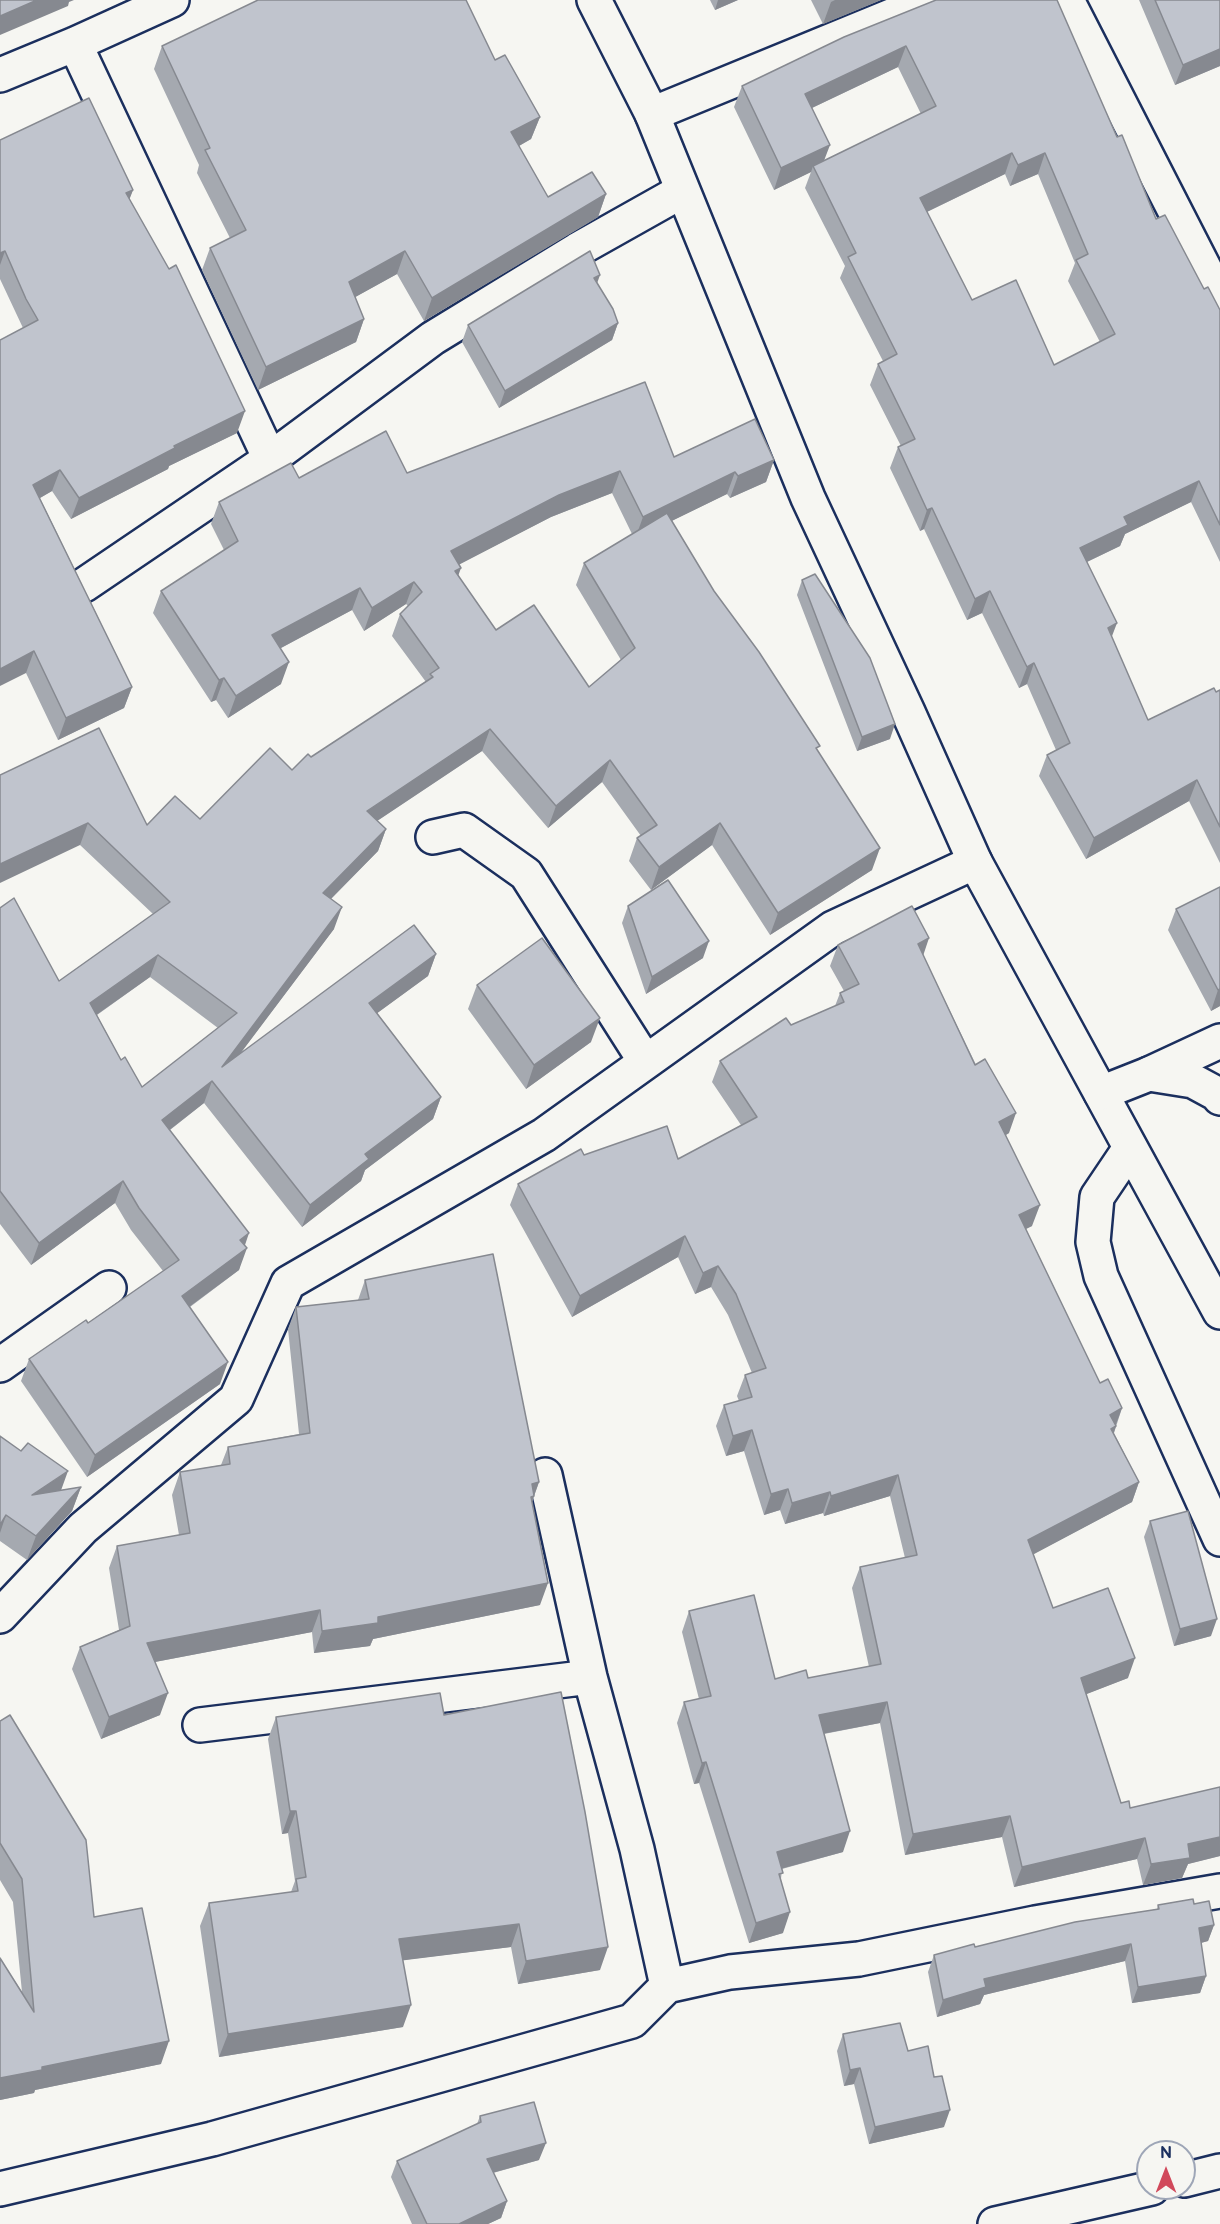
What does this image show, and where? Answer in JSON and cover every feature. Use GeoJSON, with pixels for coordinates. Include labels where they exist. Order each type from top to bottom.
{"type":"FeatureCollection","features":[{"type":"Feature","properties":{"kind":"main road"},"geometry":{"type":"LineString","coordinates":[[0,75],[172,0]]}},
{"type":"Feature","properties":{"kind":"main road"},"geometry":{"type":"LineString","coordinates":[[594,0],[652,114],[808,498],[975,862],[1220,1311]]}},
{"type":"Feature","properties":{"kind":"main road"},"geometry":{"type":"LineString","coordinates":[[652,114],[930,0]]}},
{"type":"Feature","properties":{"kind":"main road"},"geometry":{"type":"LineString","coordinates":[[1067,0],[1220,299]]}},
{"type":"Feature","properties":{"kind":"main road"},"geometry":{"type":"LineString","coordinates":[[75,44],[270,459]]}},
{"type":"Feature","properties":{"kind":"main road"},"geometry":{"type":"LineString","coordinates":[[84,585],[270,459],[433,339],[577,250],[682,191]]}},
{"type":"Feature","properties":{"kind":"main road"},"geometry":{"type":"LineString","coordinates":[[434,837],[464,830],[526,874],[645,1061]]}},
{"type":"Feature","properties":{"kind":"main road"},"geometry":{"type":"LineString","coordinates":[[0,1616],[83,1528],[236,1399],[288,1283],[544,1135],[833,928],[975,862]]}},
{"type":"Feature","properties":{"kind":"main road"},"geometry":{"type":"LineString","coordinates":[[1101,1092],[1149,1074],[1220,1041]]}},
{"type":"Feature","properties":{"kind":"main road"},"geometry":{"type":"LineString","coordinates":[[1149,1074],[1193,1081],[1220,1098]]}},
{"type":"Feature","properties":{"kind":"main road"},"geometry":{"type":"LineString","coordinates":[[1130,1148],[1097,1197],[1093,1242],[1101,1276],[1220,1539]]}},
{"type":"Feature","properties":{"kind":"main road"},"geometry":{"type":"LineString","coordinates":[[0,1365],[109,1288]]}},
{"type":"Feature","properties":{"kind":"main road"},"geometry":{"type":"LineString","coordinates":[[545,1475],[590,1677],[637,1849],[667,1986]]}},
{"type":"Feature","properties":{"kind":"main road"},"geometry":{"type":"LineString","coordinates":[[200,1725],[590,1677]]}},
{"type":"Feature","properties":{"kind":"main road"},"geometry":{"type":"LineString","coordinates":[[0,2189],[212,2139],[632,2021],[667,1986],[730,1972],[859,1959],[1035,1923],[1220,1891]]}},
{"type":"Feature","properties":{"kind":"main road"},"geometry":{"type":"LineString","coordinates":[[1196,2177],[1220,2171]]}},
{"type":"Feature","properties":{"kind":"main road"},"geometry":{"type":"LineString","coordinates":[[995,2224],[1136,2192]]}},
{"type":"Feature","properties":{"kind":"building"},"geometry":{"type":"Polygon","coordinates":[[[0,0],[37,0],[0,16],[0,0]]]}},
{"type":"Feature","properties":{"kind":"building"},"geometry":{"type":"Polygon","coordinates":[[[258,0],[466,0],[495,60],[505,55],[540,117],[511,132],[548,197],[592,172],[606,194],[432,298],[405,251],[349,282],[364,319],[266,367],[210,248],[246,230],[205,150],[210,148],[162,46],[258,0]]]}},
{"type":"Feature","properties":{"kind":"building"},"geometry":{"type":"Polygon","coordinates":[[[936,0],[1057,0],[1117,137],[1122,135],[1156,219],[1165,215],[1204,289],[1208,287],[1220,310],[1220,525],[1199,481],[1124,517],[1128,525],[1080,548],[1117,623],[1108,628],[1148,720],[1214,688],[1216,692],[1220,690],[1220,827],[1197,780],[1094,838],[1047,755],[1070,743],[1034,663],[1027,667],[990,591],[975,599],[932,508],[927,510],[898,447],[915,439],[878,364],[897,354],[848,257],[856,253],[813,166],[936,106],[906,46],[805,94],[830,145],[781,168],[742,86],[844,37],[936,0]],[[1012,153],[920,198],[972,300],[1016,280],[1054,365],[1115,334],[1076,260],[1088,254],[1045,153],[1018,165],[1012,153]]]}},
{"type":"Feature","properties":{"kind":"building"},"geometry":{"type":"Polygon","coordinates":[[[1155,0],[1220,0],[1220,49],[1183,65],[1155,0]]]}},
{"type":"Feature","properties":{"kind":"building"},"geometry":{"type":"Polygon","coordinates":[[[89,98],[133,190],[126,193],[169,269],[176,265],[245,411],[174,446],[175,448],[79,498],[60,470],[33,485],[132,687],[66,718],[34,651],[0,669],[0,340],[38,320],[5,251],[0,253],[0,140],[89,98]]]}},
{"type":"Feature","properties":{"kind":"building"},"geometry":{"type":"Polygon","coordinates":[[[590,251],[600,275],[594,278],[613,309],[618,323],[505,391],[468,325],[590,251]]]}},
{"type":"Feature","properties":{"kind":"building"},"geometry":{"type":"Polygon","coordinates":[[[645,382],[674,457],[755,419],[774,460],[738,476],[735,472],[643,517],[620,471],[559,495],[451,551],[461,568],[455,571],[496,630],[534,605],[589,687],[635,648],[584,563],[667,513],[714,591],[759,652],[820,746],[816,748],[880,848],[778,913],[720,823],[659,867],[637,838],[657,825],[610,760],[556,806],[490,729],[367,811],[386,829],[323,893],[342,907],[222,1067],[414,925],[436,954],[369,1003],[441,1097],[365,1154],[369,1159],[310,1205],[212,1081],[162,1120],[249,1233],[240,1240],[247,1248],[182,1296],[228,1362],[95,1455],[29,1359],[86,1320],[88,1323],[179,1260],[139,1208],[123,1181],[39,1243],[0,1191],[0,908],[14,898],[59,981],[170,902],[88,823],[0,864],[0,775],[99,728],[147,825],[175,796],[200,819],[270,748],[292,770],[308,754],[311,757],[433,677],[430,674],[439,668],[400,614],[422,592],[414,582],[372,608],[360,588],[272,635],[289,662],[236,696],[224,678],[219,680],[161,591],[238,541],[219,502],[291,463],[299,478],[386,431],[407,473],[645,382]],[[158,955],[90,1003],[121,1060],[125,1057],[142,1087],[237,1013],[158,955]]]}},
{"type":"Feature","properties":{"kind":"building"},"geometry":{"type":"Polygon","coordinates":[[[815,574],[870,658],[895,724],[862,737],[802,580],[815,574]]]}},
{"type":"Feature","properties":{"kind":"building"},"geometry":{"type":"Polygon","coordinates":[[[668,880],[709,941],[652,977],[628,906],[668,880]]]}},
{"type":"Feature","properties":{"kind":"building"},"geometry":{"type":"Polygon","coordinates":[[[1220,887],[1220,989],[1218,990],[1176,909],[1220,887]]]}},
{"type":"Feature","properties":{"kind":"building"},"geometry":{"type":"Polygon","coordinates":[[[912,906],[929,938],[918,944],[975,1065],[985,1059],[1016,1113],[999,1122],[1040,1205],[1019,1215],[1100,1383],[1108,1379],[1122,1408],[1110,1415],[1116,1426],[1111,1429],[1139,1482],[1028,1540],[1053,1608],[1108,1588],[1135,1658],[1081,1678],[1121,1803],[1129,1801],[1130,1808],[1220,1787],[1220,1837],[1188,1844],[1190,1858],[1151,1864],[1145,1838],[1022,1867],[1010,1816],[913,1834],[887,1702],[819,1715],[850,1831],[777,1852],[783,1873],[779,1874],[790,1912],[756,1923],[706,1762],[702,1763],[684,1702],[711,1696],[689,1611],[754,1595],[775,1679],[806,1670],[808,1678],[881,1664],[860,1567],[917,1555],[898,1475],[831,1496],[830,1492],[792,1503],[788,1489],[771,1494],[752,1430],[733,1436],[724,1405],[752,1397],[745,1375],[766,1368],[736,1294],[718,1266],[703,1273],[685,1236],[580,1296],[518,1184],[581,1149],[584,1155],[667,1126],[678,1159],[757,1117],[720,1061],[786,1018],[791,1025],[844,1002],[840,993],[859,984],[838,945],[912,906]]]}},
{"type":"Feature","properties":{"kind":"building"},"geometry":{"type":"Polygon","coordinates":[[[542,938],[600,1018],[534,1065],[477,985],[542,938]]]}},
{"type":"Feature","properties":{"kind":"building"},"geometry":{"type":"Polygon","coordinates":[[[493,1254],[539,1482],[532,1484],[534,1496],[531,1497],[548,1583],[378,1617],[378,1623],[322,1631],[320,1610],[147,1643],[168,1693],[109,1717],[80,1647],[130,1626],[117,1546],[190,1533],[180,1472],[230,1464],[228,1447],[310,1433],[296,1307],[369,1299],[365,1280],[493,1254]]]}},
{"type":"Feature","properties":{"kind":"building"},"geometry":{"type":"Polygon","coordinates":[[[0,1436],[21,1451],[28,1443],[68,1471],[32,1495],[81,1487],[36,1536],[6,1515],[0,1525],[0,1436]]]}},
{"type":"Feature","properties":{"kind":"building"},"geometry":{"type":"Polygon","coordinates":[[[1188,1511],[1217,1619],[1180,1629],[1150,1521],[1188,1511]]]}},
{"type":"Feature","properties":{"kind":"building"},"geometry":{"type":"Polygon","coordinates":[[[561,1692],[585,1812],[608,1947],[526,1961],[519,1924],[399,1939],[411,2005],[228,2034],[209,1903],[298,1891],[296,1879],[306,1877],[296,1811],[290,1811],[276,1717],[440,1693],[444,1715],[561,1692]]]}},
{"type":"Feature","properties":{"kind":"building"},"geometry":{"type":"Polygon","coordinates":[[[10,1715],[86,1840],[94,1917],[142,1908],[169,2041],[0,2078],[0,1958],[34,2012],[22,1879],[0,1843],[0,1721],[10,1715]]]}},
{"type":"Feature","properties":{"kind":"building"},"geometry":{"type":"Polygon","coordinates":[[[1193,1899],[1194,1904],[1209,1901],[1214,1925],[1199,1928],[1206,1976],[1138,1987],[1131,1944],[984,1979],[986,1987],[943,2000],[934,1955],[1075,1922],[1159,1909],[1158,1905],[1193,1899]]]}},
{"type":"Feature","properties":{"kind":"building"},"geometry":{"type":"Polygon","coordinates":[[[900,2023],[908,2051],[928,2046],[934,2077],[942,2076],[950,2110],[875,2127],[860,2068],[850,2070],[843,2034],[900,2023]]]}},
{"type":"Feature","properties":{"kind":"building"},"geometry":{"type":"Polygon","coordinates":[[[534,2102],[546,2143],[487,2159],[507,2201],[459,2224],[427,2224],[397,2161],[481,2122],[480,2116],[534,2102]]]}}]}
